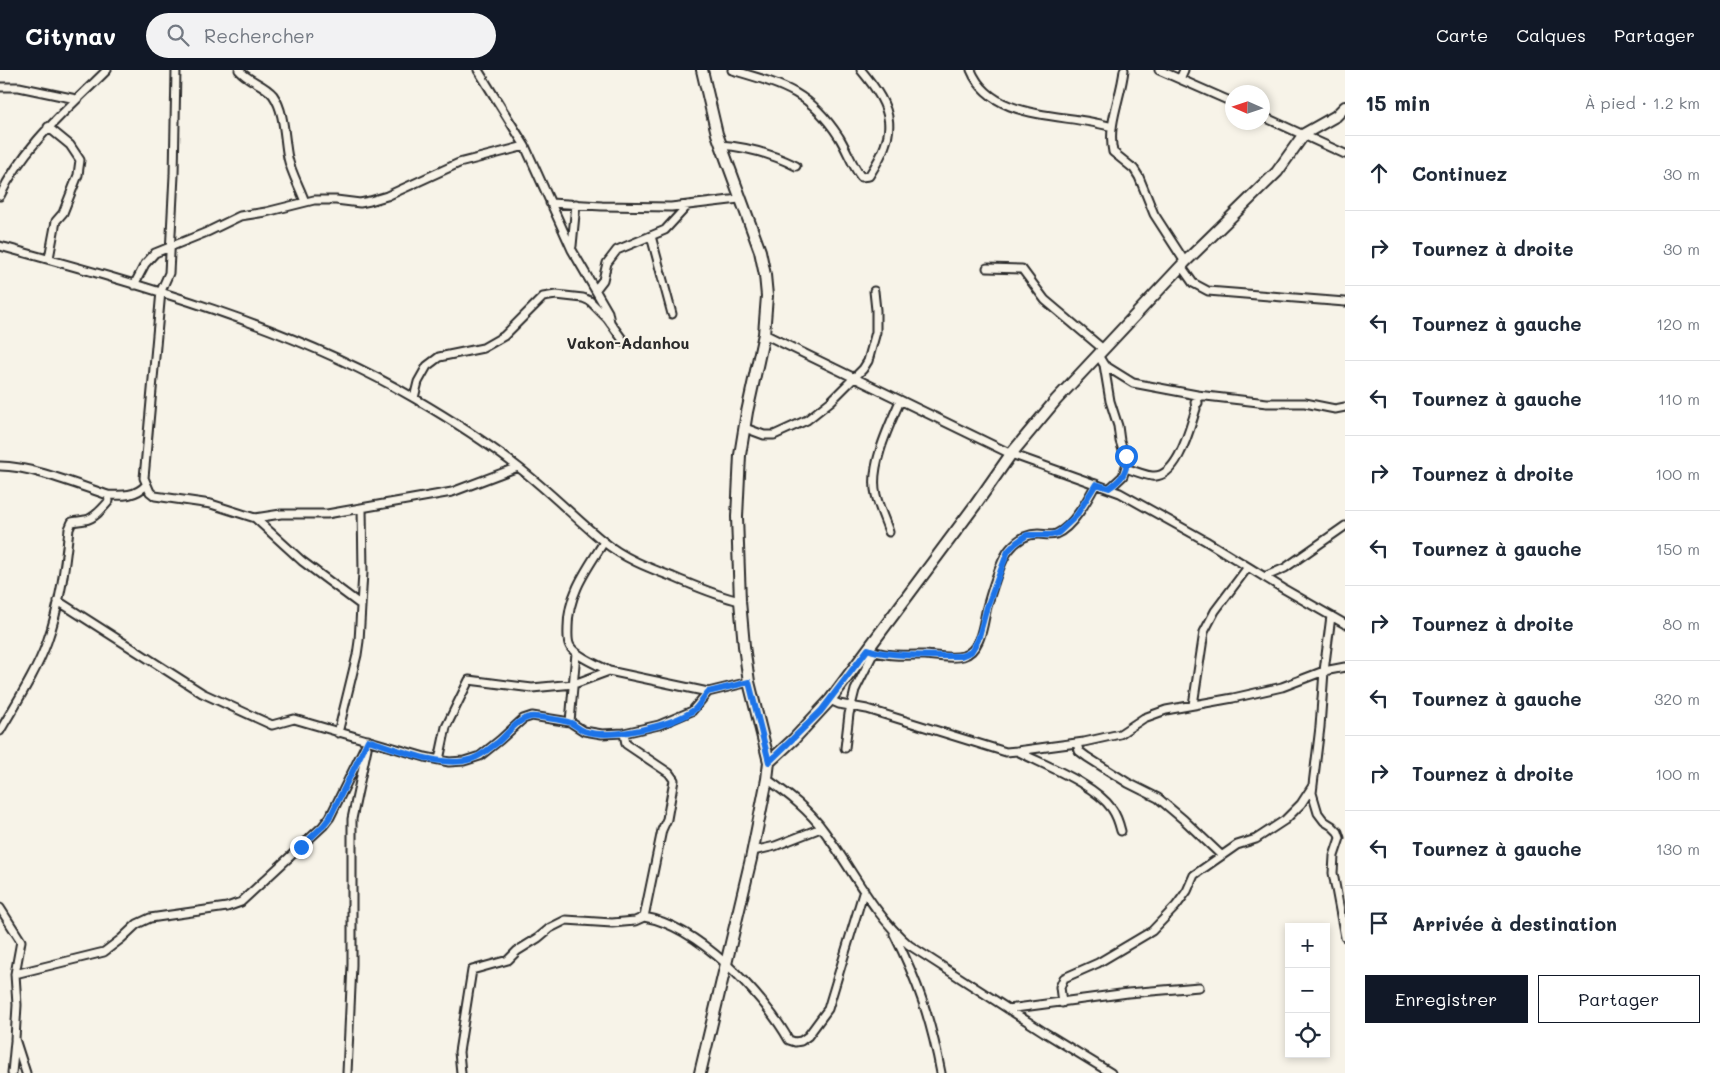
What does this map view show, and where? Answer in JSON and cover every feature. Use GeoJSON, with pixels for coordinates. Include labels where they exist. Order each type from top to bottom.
{"type":"FeatureCollection","features":[{"type":"Feature","properties":{"kind":"main road"},"geometry":{"type":"LineString","coordinates":[[700,1073],[753,851],[769,762],[749,682],[740,601],[737,498],[740,455],[753,381],[764,334],[767,296],[765,275],[760,252],[720,145],[702,70]]}},
{"type":"Feature","properties":{"kind":"main road"},"geometry":{"type":"LineString","coordinates":[[769,762],[794,739],[830,700],[871,650],[938,553],[976,504],[1011,454],[1056,400],[1183,264],[1277,172],[1304,134],[1336,116],[1345,107]]}},
{"type":"Feature","properties":{"kind":"street"},"geometry":{"type":"LineString","coordinates":[[0,196],[9,176],[48,127],[107,70]]}},
{"type":"Feature","properties":{"kind":"street"},"geometry":{"type":"LineString","coordinates":[[176,70],[174,175],[169,273],[161,291],[144,478],[146,485],[150,492],[156,496],[210,504],[255,518],[302,561],[361,605]]}},
{"type":"Feature","properties":{"kind":"street"},"geometry":{"type":"LineString","coordinates":[[239,70],[246,78],[267,89],[279,106],[288,158],[305,202]]}},
{"type":"Feature","properties":{"kind":"street"},"geometry":{"type":"LineString","coordinates":[[478,70],[525,146],[572,250],[596,289],[608,312],[610,322]]}},
{"type":"Feature","properties":{"kind":"street"},"geometry":{"type":"LineString","coordinates":[[732,70],[790,89],[805,98],[821,113],[833,129],[861,177],[869,176],[877,163],[887,141],[890,127],[887,111],[883,103],[870,80],[861,70]]}},
{"type":"Feature","properties":{"kind":"street"},"geometry":{"type":"LineString","coordinates":[[971,70],[980,87],[987,94],[1010,106],[1043,116],[1084,120],[1112,127]]}},
{"type":"Feature","properties":{"kind":"street"},"geometry":{"type":"LineString","coordinates":[[1124,70],[1112,127],[1112,152],[1134,169],[1139,177],[1154,214],[1193,283],[1208,291],[1345,302]]}},
{"type":"Feature","properties":{"kind":"street"},"geometry":{"type":"LineString","coordinates":[[1159,70],[1225,99]]}},
{"type":"Feature","properties":{"kind":"street"},"geometry":{"type":"LineString","coordinates":[[1180,78],[1184,70]]}},
{"type":"Feature","properties":{"kind":"street"},"geometry":{"type":"LineString","coordinates":[[0,86],[19,87],[76,99]]}},
{"type":"Feature","properties":{"kind":"street"},"geometry":{"type":"LineString","coordinates":[[1270,119],[1345,154]]}},
{"type":"Feature","properties":{"kind":"street"},"geometry":{"type":"LineString","coordinates":[[48,127],[70,145],[80,160],[80,168],[63,213],[56,221],[49,258]]}},
{"type":"Feature","properties":{"kind":"street"},"geometry":{"type":"LineString","coordinates":[[720,145],[739,146],[754,150],[777,157],[796,166]]}},
{"type":"Feature","properties":{"kind":"street"},"geometry":{"type":"LineString","coordinates":[[134,285],[155,253],[240,216],[266,212],[314,200],[360,203],[370,201],[387,196],[460,163],[525,146]]}},
{"type":"Feature","properties":{"kind":"street"},"geometry":{"type":"LineString","coordinates":[[550,203],[671,207],[739,199]]}},
{"type":"Feature","properties":{"kind":"street"},"geometry":{"type":"LineString","coordinates":[[572,250],[576,204]]}},
{"type":"Feature","properties":{"kind":"street"},"geometry":{"type":"LineString","coordinates":[[596,289],[603,280],[607,263],[617,250],[665,230],[688,205]]}},
{"type":"Feature","properties":{"kind":"street"},"geometry":{"type":"LineString","coordinates":[[650,236],[672,314]]}},
{"type":"Feature","properties":{"kind":"street"},"geometry":{"type":"LineString","coordinates":[[0,246],[49,258],[134,285],[161,291],[276,333],[334,357],[414,398],[518,467],[550,492],[604,542],[617,551],[649,567],[710,592],[740,601]]}},
{"type":"Feature","properties":{"kind":"street"},"geometry":{"type":"LineString","coordinates":[[986,268],[1022,269],[1045,300],[1100,352],[1110,401],[1118,426],[1120,444],[1128,462],[1119,481],[1109,488]]}},
{"type":"Feature","properties":{"kind":"street"},"geometry":{"type":"LineString","coordinates":[[745,428],[764,435],[774,434],[806,420],[831,400],[863,369],[868,361],[874,339],[876,310],[874,291]]}},
{"type":"Feature","properties":{"kind":"street"},"geometry":{"type":"LineString","coordinates":[[414,398],[418,382],[427,366],[439,358],[483,348],[504,336],[543,297],[556,295],[583,298],[590,301],[610,322],[625,343]]}},
{"type":"Feature","properties":{"kind":"street"},"geometry":{"type":"LineString","coordinates":[[764,334],[1011,454],[1109,488],[1206,540],[1264,577],[1345,624]]}},
{"type":"Feature","properties":{"kind":"street"},"geometry":{"type":"LineString","coordinates":[[1104,365],[1133,383],[1198,395],[1267,403],[1305,403],[1335,409],[1345,407]]}},
{"type":"Feature","properties":{"kind":"street"},"geometry":{"type":"LineString","coordinates":[[1126,468],[1154,477],[1165,472],[1178,458],[1196,408],[1195,402],[1198,403],[1198,395]]}},
{"type":"Feature","properties":{"kind":"street"},"geometry":{"type":"LineString","coordinates":[[889,532],[876,494],[874,479],[882,448],[900,401]]}},
{"type":"Feature","properties":{"kind":"street"},"geometry":{"type":"LineString","coordinates":[[0,466],[24,469],[108,495],[121,496],[132,494],[140,491],[146,485]]}},
{"type":"Feature","properties":{"kind":"street"},"geometry":{"type":"LineString","coordinates":[[255,518],[281,514],[327,514],[452,492],[518,467]]}},
{"type":"Feature","properties":{"kind":"street"},"geometry":{"type":"LineString","coordinates":[[845,748],[851,706],[871,650],[961,656],[971,652],[982,630],[989,600],[1008,551],[1027,535],[1051,535],[1058,533],[1076,516],[1096,484]]}},
{"type":"Feature","properties":{"kind":"street"},"geometry":{"type":"LineString","coordinates":[[0,731],[31,677],[47,643],[64,580],[69,529],[72,522],[93,517],[108,501],[108,495]]}},
{"type":"Feature","properties":{"kind":"street"},"geometry":{"type":"LineString","coordinates":[[338,733],[357,655],[361,605],[362,508]]}},
{"type":"Feature","properties":{"kind":"street"},"geometry":{"type":"LineString","coordinates":[[1264,577],[1285,568],[1345,526]]}},
{"type":"Feature","properties":{"kind":"street"},"geometry":{"type":"LineString","coordinates":[[604,542],[574,591],[568,616],[569,645],[576,653],[609,671],[708,692],[749,682]]}},
{"type":"Feature","properties":{"kind":"street"},"geometry":{"type":"LineString","coordinates":[[1193,705],[1204,632],[1215,611],[1248,567]]}},
{"type":"Feature","properties":{"kind":"street"},"geometry":{"type":"LineString","coordinates":[[58,601],[202,693],[272,725],[294,719],[338,733],[449,762],[464,761],[480,756],[523,719],[532,716],[570,722],[584,731],[602,734],[624,733],[659,726],[692,711],[708,692]]}},
{"type":"Feature","properties":{"kind":"street"},"geometry":{"type":"LineString","coordinates":[[1331,616],[1312,792],[1318,813],[1324,821],[1338,832],[1340,838],[1334,856],[1333,873],[1345,937]]}},
{"type":"Feature","properties":{"kind":"street"},"geometry":{"type":"LineString","coordinates":[[570,722],[576,653]]}},
{"type":"Feature","properties":{"kind":"street"},"geometry":{"type":"LineString","coordinates":[[830,700],[839,704],[868,709],[1006,752],[1077,743],[1120,734],[1144,718],[1166,710],[1282,687],[1324,671],[1345,668]]}},
{"type":"Feature","properties":{"kind":"street"},"geometry":{"type":"LineString","coordinates":[[439,760],[446,726],[469,680],[532,688],[574,684],[609,671]]}},
{"type":"Feature","properties":{"kind":"street"},"geometry":{"type":"LineString","coordinates":[[624,733],[626,744],[669,773],[674,780],[667,819],[662,830],[644,917]]}},
{"type":"Feature","properties":{"kind":"street"},"geometry":{"type":"LineString","coordinates":[[15,974],[104,952],[137,924],[150,918],[227,907],[241,902],[323,826],[330,817],[368,740]]}},
{"type":"Feature","properties":{"kind":"street"},"geometry":{"type":"LineString","coordinates":[[347,1073],[352,965],[352,819],[361,784],[368,740]]}},
{"type":"Feature","properties":{"kind":"street"},"geometry":{"type":"LineString","coordinates":[[1077,743],[1079,751],[1087,757],[1128,783],[1158,798],[1221,855]]}},
{"type":"Feature","properties":{"kind":"street"},"geometry":{"type":"LineString","coordinates":[[1016,751],[1087,786],[1103,798],[1117,817],[1121,831]]}},
{"type":"Feature","properties":{"kind":"street"},"geometry":{"type":"LineString","coordinates":[[767,779],[792,797],[821,828],[892,930],[911,968],[921,994],[934,1035],[941,1073]]}},
{"type":"Feature","properties":{"kind":"street"},"geometry":{"type":"LineString","coordinates":[[1062,1002],[1060,988],[1064,978],[1098,963],[1152,931],[1176,906],[1187,891],[1194,875],[1237,845],[1256,839],[1285,820],[1301,804],[1312,787]]}},
{"type":"Feature","properties":{"kind":"street"},"geometry":{"type":"LineString","coordinates":[[753,851],[782,844],[821,828]]}},
{"type":"Feature","properties":{"kind":"street"},"geometry":{"type":"LineString","coordinates":[[461,1073],[459,1052],[472,970],[508,960],[518,950],[550,928],[566,920],[612,923],[635,921],[644,917],[658,919],[684,932],[704,946],[743,980],[784,1031],[789,1040],[801,1041],[808,1036],[828,1009],[864,890]]}},
{"type":"Feature","properties":{"kind":"street"},"geometry":{"type":"LineString","coordinates":[[0,908],[21,942],[15,974],[17,1005],[12,1073]]}},
{"type":"Feature","properties":{"kind":"street"},"geometry":{"type":"LineString","coordinates":[[892,930],[927,958],[1111,1073]]}},
{"type":"Feature","properties":{"kind":"street"},"geometry":{"type":"LineString","coordinates":[[1008,1009],[1128,993],[1198,987]]}},
{"type":"Feature","properties":{"kind":"street"},"geometry":{"type":"LineString","coordinates":[[15,1039],[26,1073]]}},
{"type":"Feature","properties":{"kind":"district","name":"Vakon-Adanhou"},"geometry":{"type":"Point","coordinates":[628,343]}},
{"type":"Feature","properties":{"kind":"route"},"geometry":{"type":"LineString","coordinates":[[301,847],[330,817],[368,740],[425,757],[449,762],[464,761],[480,756],[523,719],[532,716],[570,722],[584,731],[602,734],[624,733],[659,726],[692,711],[708,692],[749,682],[769,762],[821,711],[868,649],[874,652],[896,654],[961,656],[971,652],[982,630],[997,576],[1008,551],[1027,535],[1051,535],[1058,533],[1076,516],[1096,484],[1109,488],[1119,481],[1128,462],[1126,456]]}}]}
